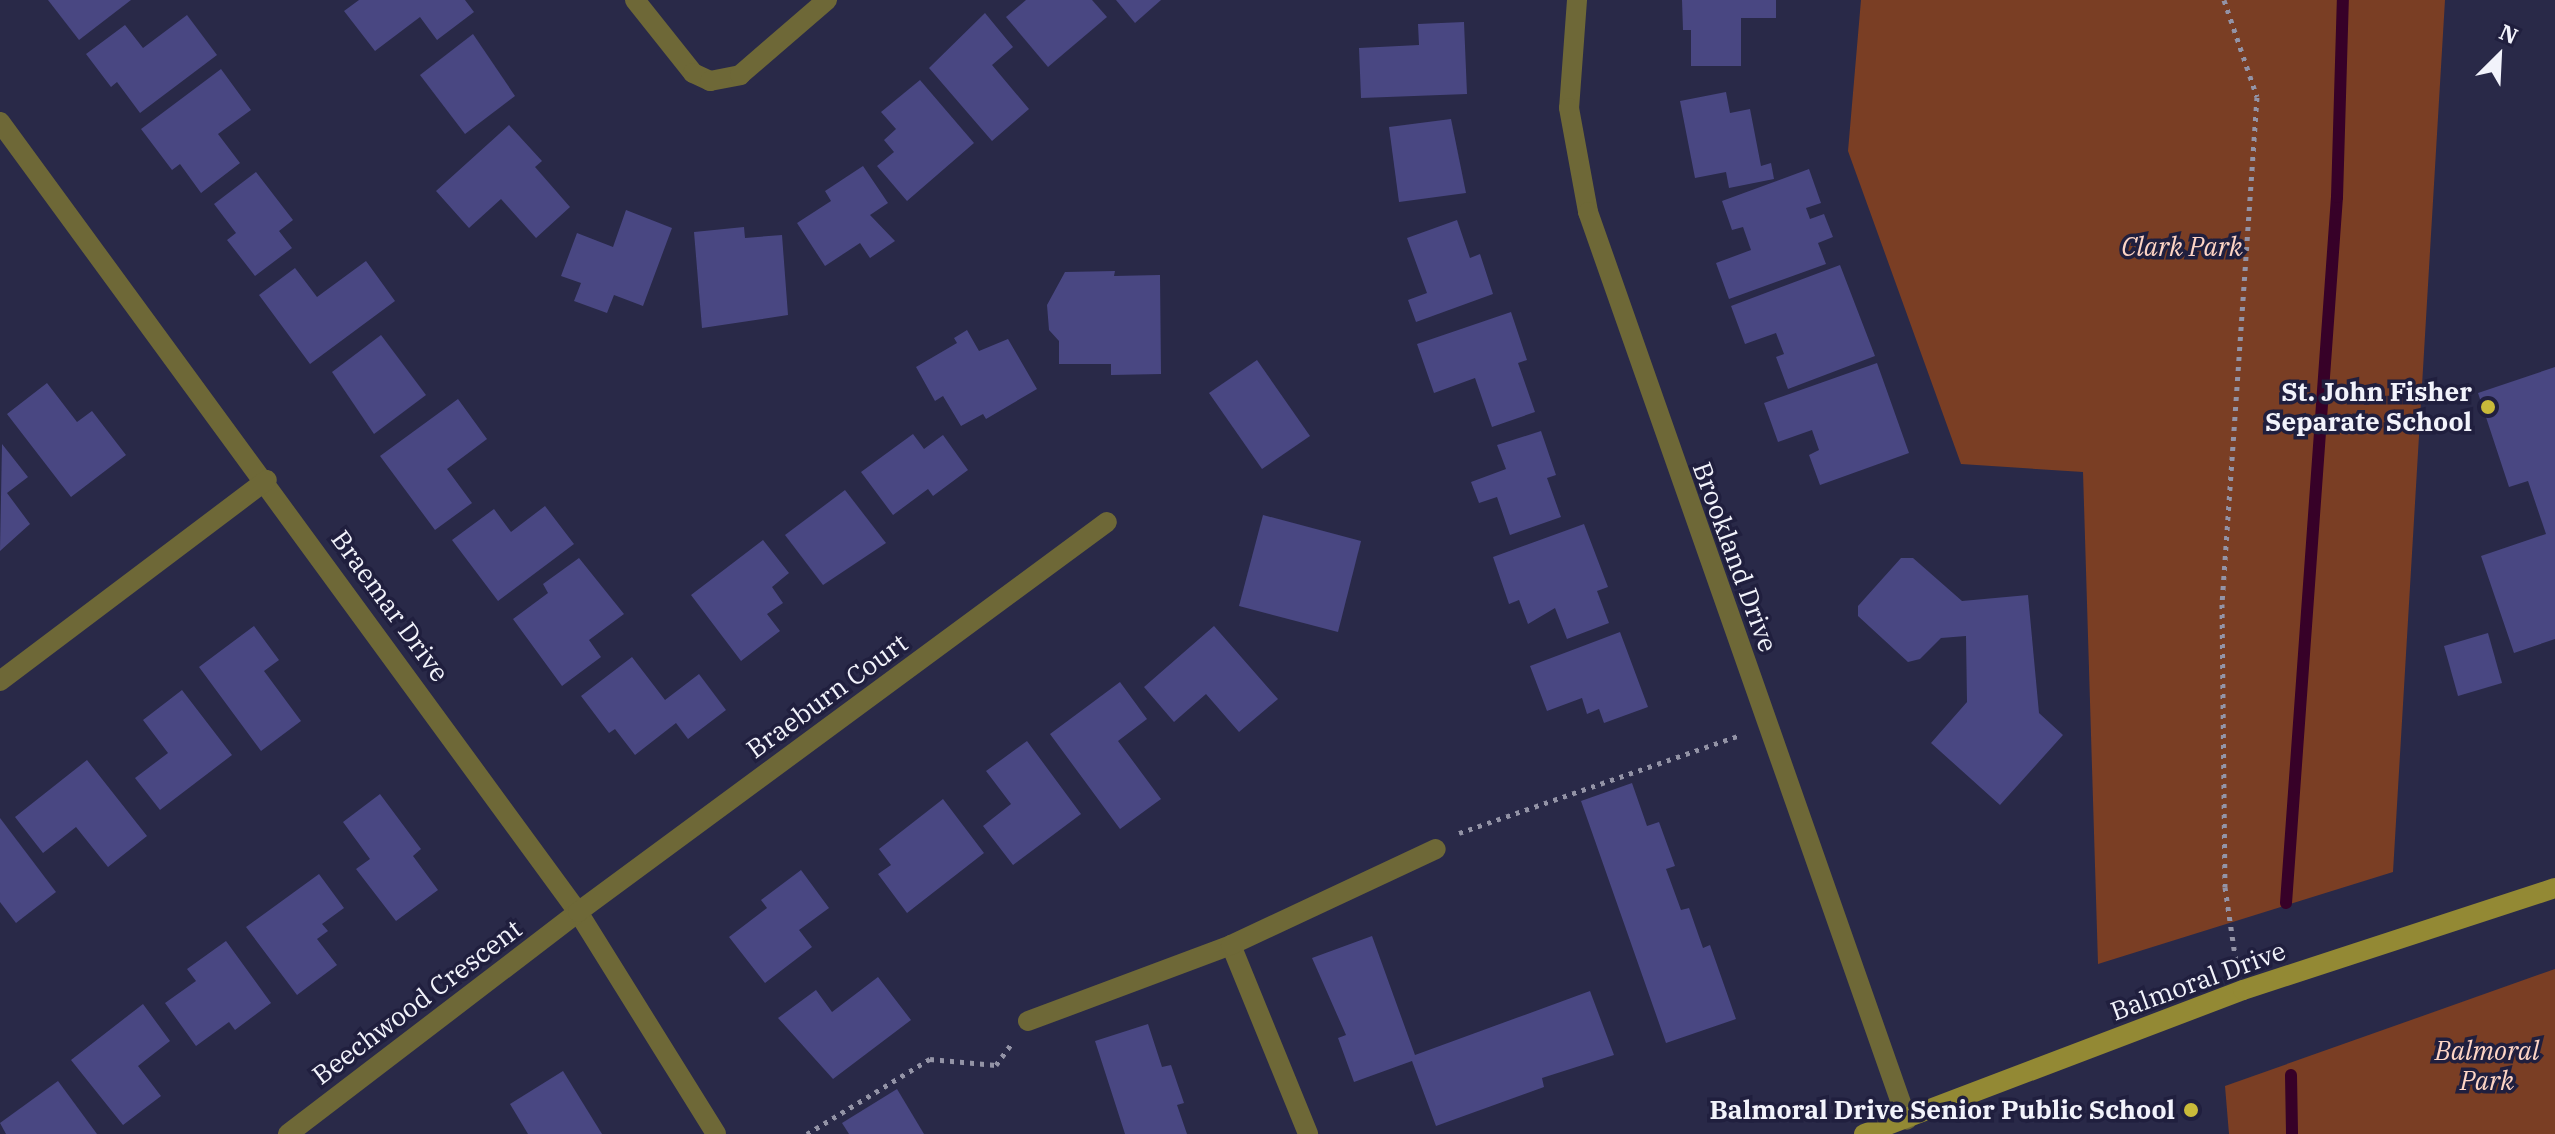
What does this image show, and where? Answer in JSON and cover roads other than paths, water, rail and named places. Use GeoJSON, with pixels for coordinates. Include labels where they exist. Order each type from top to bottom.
{"type":"FeatureCollection","features":[{"type":"Feature","properties":{"kind":"street"},"geometry":{"type":"LineString","coordinates":[[635,0],[693,73],[710,81],[740,75],[827,0]]}},
{"type":"Feature","properties":{"kind":"street","name":"Brookland Drive"},"geometry":{"type":"LineString","coordinates":[[1577,0],[1569,108],[1588,212],[1907,1120]]}},
{"type":"Feature","properties":{"kind":"street","name":"Braemar Drive"},"geometry":{"type":"LineString","coordinates":[[0,122],[267,480],[578,912],[716,1134]]}},
{"type":"Feature","properties":{"kind":"street"},"geometry":{"type":"LineString","coordinates":[[0,681],[267,480]]}},
{"type":"Feature","properties":{"kind":"street","name":"Braeburn Court"},"geometry":{"type":"LineString","coordinates":[[578,912],[1107,522]]}},
{"type":"Feature","properties":{"kind":"street"},"geometry":{"type":"LineString","coordinates":[[1028,1021],[1231,945],[1436,849]]}},
{"type":"Feature","properties":{"kind":"street","name":"Balmoral Drive"},"geometry":{"type":"LineString","coordinates":[[1864,1134],[2243,990],[2555,888]]}},
{"type":"Feature","properties":{"kind":"street","name":"Beechwood Crescent"},"geometry":{"type":"LineString","coordinates":[[288,1134],[578,912]]}},
{"type":"Feature","properties":{"kind":"street"},"geometry":{"type":"LineString","coordinates":[[1231,945],[1308,1134]]}},
{"type":"Feature","properties":{"kind":"waterway"},"geometry":{"type":"LineString","coordinates":[[2286,903],[2337,197],[2343,0]]}},
{"type":"Feature","properties":{"kind":"waterway"},"geometry":{"type":"LineString","coordinates":[[2291,1075],[2292,1134]]}},
{"type":"Feature","properties":{"kind":"place","name":"St. John Fisher Separate School"},"geometry":{"type":"Point","coordinates":[2488,407]}},
{"type":"Feature","properties":{"kind":"place","name":"Balmoral Drive Senior Public School"},"geometry":{"type":"Point","coordinates":[2191,1110]}},
{"type":"Feature","properties":{"kind":"park label","name":"Clark Park"},"geometry":{"type":"Point","coordinates":[2182,247]}},
{"type":"Feature","properties":{"kind":"park label","name":"Balmoral Park"},"geometry":{"type":"Point","coordinates":[2487,1066]}}]}
